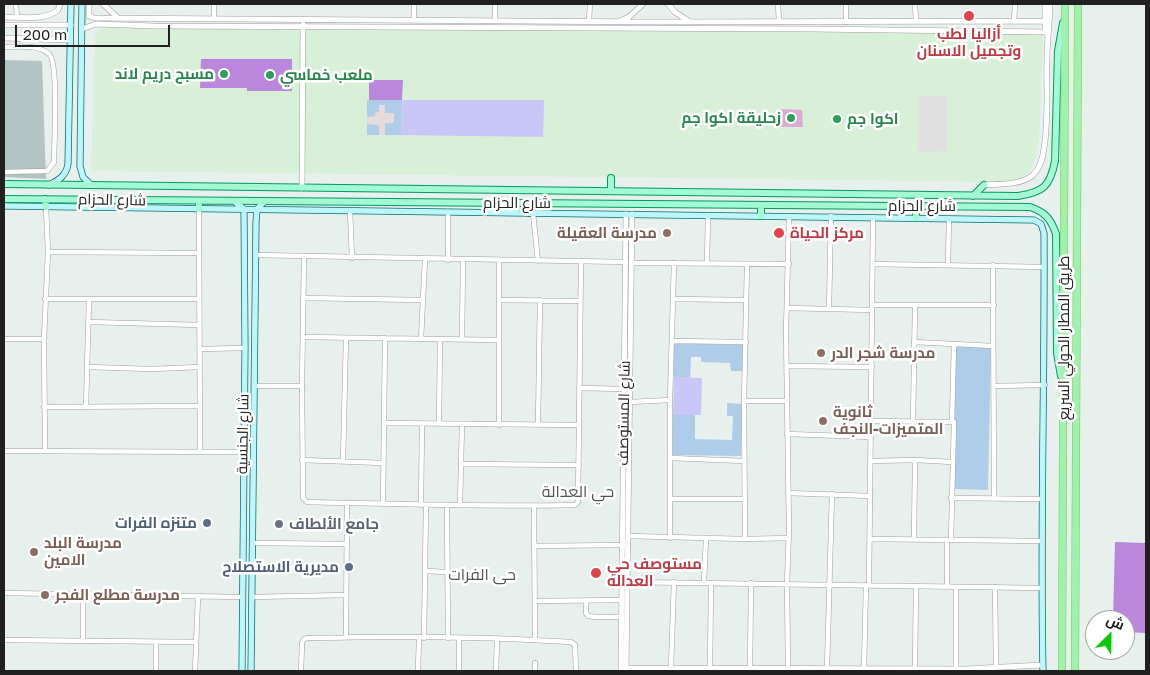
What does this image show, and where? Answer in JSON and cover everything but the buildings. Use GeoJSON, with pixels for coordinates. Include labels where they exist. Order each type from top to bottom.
{"type":"FeatureCollection","features":[{"type":"Feature","properties":{"kind":"highway","name":"طريق المطار الحولي السريع"},"geometry":{"type":"LineString","coordinates":[[1063,671],[1065,4]]}},
{"type":"Feature","properties":{"kind":"highway","name":"طريق المطار الحولي السريع"},"geometry":{"type":"LineString","coordinates":[[1075,671],[1078,4]]}},
{"type":"Feature","properties":{"kind":"highway"},"geometry":{"type":"LineString","coordinates":[[1062,653],[1067,658],[1075,655]]}},
{"type":"Feature","properties":{"kind":"highway"},"geometry":{"type":"LineString","coordinates":[[1063,671],[1069,669],[1075,671]]}},
{"type":"Feature","properties":{"kind":"main road"},"geometry":{"type":"LineString","coordinates":[[49,185],[65,174],[68,164],[71,4]]}},
{"type":"Feature","properties":{"kind":"main road"},"geometry":{"type":"LineString","coordinates":[[82,4],[80,172],[90,185]]}},
{"type":"Feature","properties":{"kind":"main road","name":"شارع الحزام"},"geometry":{"type":"LineString","coordinates":[[4,184],[1018,196],[1041,190],[1048,183],[1055,161],[1058,51],[1065,14]]}},
{"type":"Feature","properties":{"kind":"main road"},"geometry":{"type":"LineString","coordinates":[[68,146],[80,146]]}},
{"type":"Feature","properties":{"kind":"main road"},"geometry":{"type":"LineString","coordinates":[[611,178],[611,191]]}},
{"type":"Feature","properties":{"kind":"main road"},"geometry":{"type":"LineString","coordinates":[[974,196],[984,185]]}},
{"type":"Feature","properties":{"kind":"main road"},"geometry":{"type":"LineString","coordinates":[[377,188],[383,191],[384,195],[379,202]]}},
{"type":"Feature","properties":{"kind":"main road"},"geometry":{"type":"LineString","coordinates":[[401,189],[396,192],[396,196],[402,202]]}},
{"type":"Feature","properties":{"kind":"main road"},"geometry":{"type":"LineString","coordinates":[[680,192],[684,193],[686,198],[680,204]]}},
{"type":"Feature","properties":{"kind":"main road"},"geometry":{"type":"LineString","coordinates":[[703,192],[698,198],[703,204]]}},
{"type":"Feature","properties":{"kind":"main road","name":"شارع الحزام"},"geometry":{"type":"LineString","coordinates":[[4,199],[1030,207],[1040,210],[1049,217],[1056,234],[1057,353],[1064,394]]}},
{"type":"Feature","properties":{"kind":"main road"},"geometry":{"type":"LineString","coordinates":[[45,199],[46,207]]}},
{"type":"Feature","properties":{"kind":"main road"},"geometry":{"type":"LineString","coordinates":[[199,201],[199,209]]}},
{"type":"Feature","properties":{"kind":"main road"},"geometry":{"type":"LineString","coordinates":[[235,202],[244,209]]}},
{"type":"Feature","properties":{"kind":"main road"},"geometry":{"type":"LineString","coordinates":[[257,210],[264,202]]}},
{"type":"Feature","properties":{"kind":"main road"},"geometry":{"type":"LineString","coordinates":[[498,202],[531,213]]}},
{"type":"Feature","properties":{"kind":"main road"},"geometry":{"type":"LineString","coordinates":[[761,205],[761,216]]}},
{"type":"Feature","properties":{"kind":"main road"},"geometry":{"type":"LineString","coordinates":[[4,206],[1034,220],[1041,224],[1044,233],[1045,384],[1041,542],[1042,668]]}},
{"type":"Feature","properties":{"kind":"main road"},"geometry":{"type":"LineString","coordinates":[[916,206],[916,218]]}},
{"type":"Feature","properties":{"kind":"main road","name":"شارع الجنسية"},"geometry":{"type":"LineString","coordinates":[[242,671],[245,348],[244,209]]}},
{"type":"Feature","properties":{"kind":"main road","name":"شارع الجنسية"},"geometry":{"type":"LineString","coordinates":[[251,671],[257,210]]}},
{"type":"Feature","properties":{"kind":"main road"},"geometry":{"type":"LineString","coordinates":[[242,513],[254,515]]}},
{"type":"Feature","properties":{"kind":"main road"},"geometry":{"type":"LineString","coordinates":[[242,526],[253,527]]}},
{"type":"Feature","properties":{"kind":"street"},"geometry":{"type":"LineString","coordinates":[[16,4],[17,17]]}},
{"type":"Feature","properties":{"kind":"street"},"geometry":{"type":"LineString","coordinates":[[4,16],[49,15],[58,10],[60,4]]}},
{"type":"Feature","properties":{"kind":"street"},"geometry":{"type":"LineString","coordinates":[[89,4],[89,14],[92,18],[91,25]]}},
{"type":"Feature","properties":{"kind":"street"},"geometry":{"type":"LineString","coordinates":[[103,4],[119,18]]}},
{"type":"Feature","properties":{"kind":"street"},"geometry":{"type":"LineString","coordinates":[[214,4],[214,18]]}},
{"type":"Feature","properties":{"kind":"street"},"geometry":{"type":"LineString","coordinates":[[414,4],[414,20]]}},
{"type":"Feature","properties":{"kind":"street"},"geometry":{"type":"LineString","coordinates":[[495,4],[495,20]]}},
{"type":"Feature","properties":{"kind":"street"},"geometry":{"type":"LineString","coordinates":[[589,21],[590,4]]}},
{"type":"Feature","properties":{"kind":"street"},"geometry":{"type":"LineString","coordinates":[[619,22],[629,17],[644,4]]}},
{"type":"Feature","properties":{"kind":"street"},"geometry":{"type":"LineString","coordinates":[[668,4],[675,12],[691,22]]}},
{"type":"Feature","properties":{"kind":"street"},"geometry":{"type":"LineString","coordinates":[[778,4],[779,22]]}},
{"type":"Feature","properties":{"kind":"street"},"geometry":{"type":"LineString","coordinates":[[846,4],[846,22]]}},
{"type":"Feature","properties":{"kind":"street"},"geometry":{"type":"LineString","coordinates":[[915,4],[916,21]]}},
{"type":"Feature","properties":{"kind":"street"},"geometry":{"type":"LineString","coordinates":[[1014,21],[1015,4]]}},
{"type":"Feature","properties":{"kind":"street"},"geometry":{"type":"LineString","coordinates":[[984,185],[1025,180],[1040,166],[1045,138],[1047,33],[1045,4]]}},
{"type":"Feature","properties":{"kind":"street"},"geometry":{"type":"LineString","coordinates":[[1047,33],[1050,24],[1050,4]]}},
{"type":"Feature","properties":{"kind":"street"},"geometry":{"type":"LineString","coordinates":[[92,18],[619,22],[1045,21]]}},
{"type":"Feature","properties":{"kind":"street"},"geometry":{"type":"LineString","coordinates":[[302,188],[303,19]]}},
{"type":"Feature","properties":{"kind":"street"},"geometry":{"type":"LineString","coordinates":[[534,21],[534,28]]}},
{"type":"Feature","properties":{"kind":"street"},"geometry":{"type":"LineString","coordinates":[[812,29],[813,22]]}},
{"type":"Feature","properties":{"kind":"street"},"geometry":{"type":"LineString","coordinates":[[987,31],[988,22]]}},
{"type":"Feature","properties":{"kind":"street"},"geometry":{"type":"LineString","coordinates":[[4,25],[71,25]]}},
{"type":"Feature","properties":{"kind":"street"},"geometry":{"type":"LineString","coordinates":[[11,38],[16,31],[12,25]]}},
{"type":"Feature","properties":{"kind":"street"},"geometry":{"type":"LineString","coordinates":[[82,29],[91,25],[812,29],[1047,33]]}},
{"type":"Feature","properties":{"kind":"street"},"geometry":{"type":"LineString","coordinates":[[4,38],[70,40]]}},
{"type":"Feature","properties":{"kind":"street"},"geometry":{"type":"LineString","coordinates":[[4,47],[42,49],[50,54],[54,61],[55,85],[54,162],[47,171],[4,172]]}},
{"type":"Feature","properties":{"kind":"street"},"geometry":{"type":"LineString","coordinates":[[45,451],[44,339],[48,252],[46,207]]}},
{"type":"Feature","properties":{"kind":"street"},"geometry":{"type":"LineString","coordinates":[[199,209],[200,450]]}},
{"type":"Feature","properties":{"kind":"street"},"geometry":{"type":"LineString","coordinates":[[350,211],[352,258]]}},
{"type":"Feature","properties":{"kind":"street"},"geometry":{"type":"LineString","coordinates":[[448,212],[448,260]]}},
{"type":"Feature","properties":{"kind":"street"},"geometry":{"type":"LineString","coordinates":[[531,213],[538,261]]}},
{"type":"Feature","properties":{"kind":"street","name":"شارع المستوصف"},"geometry":{"type":"LineString","coordinates":[[625,670],[628,536],[624,390],[627,354],[629,214]]}},
{"type":"Feature","properties":{"kind":"street"},"geometry":{"type":"LineString","coordinates":[[707,263],[708,215]]}},
{"type":"Feature","properties":{"kind":"street"},"geometry":{"type":"LineString","coordinates":[[788,668],[787,308],[789,216]]}},
{"type":"Feature","properties":{"kind":"street"},"geometry":{"type":"LineString","coordinates":[[829,309],[831,216]]}},
{"type":"Feature","properties":{"kind":"street"},"geometry":{"type":"LineString","coordinates":[[864,668],[870,539],[873,217]]}},
{"type":"Feature","properties":{"kind":"street"},"geometry":{"type":"LineString","coordinates":[[948,265],[949,218]]}},
{"type":"Feature","properties":{"kind":"street"},"geometry":{"type":"LineString","coordinates":[[48,252],[199,253]]}},
{"type":"Feature","properties":{"kind":"street"},"geometry":{"type":"LineString","coordinates":[[255,255],[425,260],[789,264]]}},
{"type":"Feature","properties":{"kind":"street"},"geometry":{"type":"LineString","coordinates":[[304,257],[302,386],[304,501],[424,505],[534,506],[575,505],[578,502],[581,262]]}},
{"type":"Feature","properties":{"kind":"street"},"geometry":{"type":"LineString","coordinates":[[420,339],[425,260]]}},
{"type":"Feature","properties":{"kind":"street"},"geometry":{"type":"LineString","coordinates":[[462,339],[463,260]]}},
{"type":"Feature","properties":{"kind":"street"},"geometry":{"type":"LineString","coordinates":[[499,261],[499,425]]}},
{"type":"Feature","properties":{"kind":"street"},"geometry":{"type":"LineString","coordinates":[[670,538],[670,400],[674,263]]}},
{"type":"Feature","properties":{"kind":"street"},"geometry":{"type":"LineString","coordinates":[[745,539],[744,400],[747,264]]}},
{"type":"Feature","properties":{"kind":"street"},"geometry":{"type":"LineString","coordinates":[[872,264],[993,265],[1044,268]]}},
{"type":"Feature","properties":{"kind":"street"},"geometry":{"type":"LineString","coordinates":[[993,265],[994,498]]}},
{"type":"Feature","properties":{"kind":"street"},"geometry":{"type":"LineString","coordinates":[[86,406],[89,298]]}},
{"type":"Feature","properties":{"kind":"street"},"geometry":{"type":"LineString","coordinates":[[303,298],[423,300]]}},
{"type":"Feature","properties":{"kind":"street"},"geometry":{"type":"LineString","coordinates":[[46,299],[199,299]]}},
{"type":"Feature","properties":{"kind":"street"},"geometry":{"type":"LineString","coordinates":[[673,299],[746,300]]}},
{"type":"Feature","properties":{"kind":"street"},"geometry":{"type":"LineString","coordinates":[[499,300],[580,301]]}},
{"type":"Feature","properties":{"kind":"street"},"geometry":{"type":"LineString","coordinates":[[538,426],[540,300]]}},
{"type":"Feature","properties":{"kind":"street"},"geometry":{"type":"LineString","coordinates":[[787,308],[829,309],[914,304],[994,305]]}},
{"type":"Feature","properties":{"kind":"street"},"geometry":{"type":"LineString","coordinates":[[913,422],[914,304]]}},
{"type":"Feature","properties":{"kind":"street"},"geometry":{"type":"LineString","coordinates":[[89,322],[200,325]]}},
{"type":"Feature","properties":{"kind":"street"},"geometry":{"type":"LineString","coordinates":[[303,337],[499,340]]}},
{"type":"Feature","properties":{"kind":"street"},"geometry":{"type":"LineString","coordinates":[[343,461],[346,338]]}},
{"type":"Feature","properties":{"kind":"street"},"geometry":{"type":"LineString","coordinates":[[383,504],[385,338]]}},
{"type":"Feature","properties":{"kind":"street"},"geometry":{"type":"LineString","coordinates":[[4,339],[44,339]]}},
{"type":"Feature","properties":{"kind":"street"},"geometry":{"type":"LineString","coordinates":[[438,424],[440,339]]}},
{"type":"Feature","properties":{"kind":"street"},"geometry":{"type":"LineString","coordinates":[[672,341],[746,342]]}},
{"type":"Feature","properties":{"kind":"street"},"geometry":{"type":"LineString","coordinates":[[914,342],[993,346]]}},
{"type":"Feature","properties":{"kind":"street"},"geometry":{"type":"LineString","coordinates":[[947,586],[952,498],[954,344]]}},
{"type":"Feature","properties":{"kind":"street"},"geometry":{"type":"LineString","coordinates":[[200,349],[245,348]]}},
{"type":"Feature","properties":{"kind":"street","name":"شارع المستوصف"},"geometry":{"type":"LineString","coordinates":[[625,670],[622,600],[630,402],[627,354]]}},
{"type":"Feature","properties":{"kind":"street"},"geometry":{"type":"LineString","coordinates":[[787,366],[872,367]]}},
{"type":"Feature","properties":{"kind":"street"},"geometry":{"type":"LineString","coordinates":[[87,368],[151,369],[200,367]]}},
{"type":"Feature","properties":{"kind":"street"},"geometry":{"type":"LineString","coordinates":[[994,386],[1045,384]]}},
{"type":"Feature","properties":{"kind":"street"},"geometry":{"type":"LineString","coordinates":[[255,386],[302,386]]}},
{"type":"Feature","properties":{"kind":"street"},"geometry":{"type":"LineString","coordinates":[[579,388],[624,390]]}},
{"type":"Feature","properties":{"kind":"street"},"geometry":{"type":"LineString","coordinates":[[630,402],[670,400]]}},
{"type":"Feature","properties":{"kind":"street"},"geometry":{"type":"LineString","coordinates":[[744,400],[787,401]]}},
{"type":"Feature","properties":{"kind":"street"},"geometry":{"type":"LineString","coordinates":[[44,406],[200,406]]}},
{"type":"Feature","properties":{"kind":"street"},"geometry":{"type":"LineString","coordinates":[[871,421],[952,422]]}},
{"type":"Feature","properties":{"kind":"street"},"geometry":{"type":"LineString","coordinates":[[384,423],[579,425]]}},
{"type":"Feature","properties":{"kind":"street"},"geometry":{"type":"LineString","coordinates":[[418,671],[422,638],[425,571],[422,424]]}},
{"type":"Feature","properties":{"kind":"street"},"geometry":{"type":"LineString","coordinates":[[460,505],[462,425]]}},
{"type":"Feature","properties":{"kind":"street"},"geometry":{"type":"LineString","coordinates":[[787,434],[871,437]]}},
{"type":"Feature","properties":{"kind":"street"},"geometry":{"type":"LineString","coordinates":[[4,451],[200,450],[243,452]]}},
{"type":"Feature","properties":{"kind":"street"},"geometry":{"type":"LineString","coordinates":[[670,458],[744,461]]}},
{"type":"Feature","properties":{"kind":"street"},"geometry":{"type":"LineString","coordinates":[[302,460],[383,462]]}},
{"type":"Feature","properties":{"kind":"street"},"geometry":{"type":"LineString","coordinates":[[870,461],[915,460],[953,462]]}},
{"type":"Feature","properties":{"kind":"street"},"geometry":{"type":"LineString","coordinates":[[914,539],[915,460]]}},
{"type":"Feature","properties":{"kind":"street"},"geometry":{"type":"LineString","coordinates":[[461,464],[579,465]]}},
{"type":"Feature","properties":{"kind":"street"},"geometry":{"type":"LineString","coordinates":[[788,493],[870,496]]}},
{"type":"Feature","properties":{"kind":"street"},"geometry":{"type":"LineString","coordinates":[[827,670],[832,494]]}},
{"type":"Feature","properties":{"kind":"street"},"geometry":{"type":"LineString","coordinates":[[952,498],[1042,498]]}},
{"type":"Feature","properties":{"kind":"street"},"geometry":{"type":"LineString","coordinates":[[670,499],[745,499]]}},
{"type":"Feature","properties":{"kind":"street"},"geometry":{"type":"LineString","coordinates":[[346,637],[347,503]]}},
{"type":"Feature","properties":{"kind":"street"},"geometry":{"type":"LineString","coordinates":[[447,505],[448,638]]}},
{"type":"Feature","properties":{"kind":"street"},"geometry":{"type":"LineString","coordinates":[[534,506],[535,640]]}},
{"type":"Feature","properties":{"kind":"street"},"geometry":{"type":"LineString","coordinates":[[628,536],[745,539],[789,538]]}},
{"type":"Feature","properties":{"kind":"street"},"geometry":{"type":"LineString","coordinates":[[704,583],[706,538]]}},
{"type":"Feature","properties":{"kind":"street"},"geometry":{"type":"LineString","coordinates":[[870,539],[1041,542]]}},
{"type":"Feature","properties":{"kind":"street"},"geometry":{"type":"LineString","coordinates":[[253,543],[346,544]]}},
{"type":"Feature","properties":{"kind":"street"},"geometry":{"type":"LineString","coordinates":[[534,546],[623,545]]}},
{"type":"Feature","properties":{"kind":"street"},"geometry":{"type":"LineString","coordinates":[[425,571],[447,572]]}},
{"type":"Feature","properties":{"kind":"street"},"geometry":{"type":"LineString","coordinates":[[628,582],[1042,588]]}},
{"type":"Feature","properties":{"kind":"street"},"geometry":{"type":"LineString","coordinates":[[671,670],[674,582]]}},
{"type":"Feature","properties":{"kind":"street"},"geometry":{"type":"LineString","coordinates":[[710,669],[711,583]]}},
{"type":"Feature","properties":{"kind":"street"},"geometry":{"type":"LineString","coordinates":[[750,669],[752,583]]}},
{"type":"Feature","properties":{"kind":"street"},"geometry":{"type":"LineString","coordinates":[[915,668],[916,586]]}},
{"type":"Feature","properties":{"kind":"street"},"geometry":{"type":"LineString","coordinates":[[956,587],[956,669]]}},
{"type":"Feature","properties":{"kind":"street"},"geometry":{"type":"LineString","coordinates":[[995,587],[996,668]]}},
{"type":"Feature","properties":{"kind":"street"},"geometry":{"type":"LineString","coordinates":[[4,593],[242,597]]}},
{"type":"Feature","properties":{"kind":"street"},"geometry":{"type":"LineString","coordinates":[[83,641],[84,594]]}},
{"type":"Feature","properties":{"kind":"street"},"geometry":{"type":"LineString","coordinates":[[252,597],[346,595]]}},
{"type":"Feature","properties":{"kind":"street"},"geometry":{"type":"LineString","coordinates":[[195,671],[198,597]]}},
{"type":"Feature","properties":{"kind":"street"},"geometry":{"type":"LineString","coordinates":[[534,601],[622,600]]}},
{"type":"Feature","properties":{"kind":"street"},"geometry":{"type":"LineString","coordinates":[[586,601],[586,613],[588,616],[622,617]]}},
{"type":"Feature","properties":{"kind":"street"},"geometry":{"type":"LineString","coordinates":[[301,671],[302,643],[304,639],[346,637],[459,638],[571,642],[575,645],[576,671]]}},
{"type":"Feature","properties":{"kind":"street"},"geometry":{"type":"LineString","coordinates":[[459,638],[459,671]]}},
{"type":"Feature","properties":{"kind":"street"},"geometry":{"type":"LineString","coordinates":[[4,640],[196,642]]}},
{"type":"Feature","properties":{"kind":"street"},"geometry":{"type":"LineString","coordinates":[[496,640],[496,671]]}},
{"type":"Feature","properties":{"kind":"street"},"geometry":{"type":"LineString","coordinates":[[156,642],[156,671]]}},
{"type":"Feature","properties":{"kind":"street"},"geometry":{"type":"LineString","coordinates":[[535,663],[535,671]]}},
{"type":"Feature","properties":{"kind":"street"},"geometry":{"type":"LineString","coordinates":[[625,670],[788,668],[827,670],[864,668],[965,670],[1042,668]]}},
{"type":"Feature","properties":{"kind":"shaded area"},"geometry":{"type":"Polygon","coordinates":[[[122,26],[1043,33],[1039,138],[1036,158],[1029,172],[1015,183],[986,189],[981,189],[975,182],[91,171],[95,35],[100,28],[122,26]]]}},
{"type":"Feature","properties":{"kind":"shaded area"},"geometry":{"type":"Polygon","coordinates":[[[201,59],[292,59],[292,91],[247,91],[247,88],[200,88],[201,59]]]}},
{"type":"Feature","properties":{"kind":"shaded area"},"geometry":{"type":"Polygon","coordinates":[[[4,60],[42,61],[46,179],[4,177],[4,60]]]}},
{"type":"Feature","properties":{"kind":"shaded area"},"geometry":{"type":"Polygon","coordinates":[[[369,80],[403,80],[402,100],[369,100],[369,80]]]}},
{"type":"Feature","properties":{"kind":"shaded area"},"geometry":{"type":"Polygon","coordinates":[[[919,96],[947,96],[947,151],[918,152],[919,96]]]}},
{"type":"Feature","properties":{"kind":"shaded area"},"geometry":{"type":"Polygon","coordinates":[[[367,100],[402,100],[401,135],[367,135],[367,100]]]}},
{"type":"Feature","properties":{"kind":"shaded area"},"geometry":{"type":"Polygon","coordinates":[[[402,100],[544,100],[543,137],[401,135],[402,100]]]}},
{"type":"Feature","properties":{"kind":"shaded area"},"geometry":{"type":"Polygon","coordinates":[[[379,105],[385,105],[385,113],[394,113],[394,123],[385,123],[385,135],[379,135],[379,125],[367,124],[367,117],[375,116],[375,113],[379,112],[379,105]]]}},
{"type":"Feature","properties":{"kind":"shaded area","name":"زحليقة اكوا جم"},"geometry":{"type":"Polygon","coordinates":[[[780,109],[802,110],[803,127],[779,127],[780,109]]]}},
{"type":"Feature","properties":{"kind":"shaded area"},"geometry":{"type":"Polygon","coordinates":[[[674,343],[744,345],[743,371],[731,371],[730,363],[701,362],[701,357],[691,357],[690,378],[674,377],[674,343]]]}},
{"type":"Feature","properties":{"kind":"shaded area"},"geometry":{"type":"Polygon","coordinates":[[[956,346],[991,347],[988,490],[953,489],[956,346]]]}},
{"type":"Feature","properties":{"kind":"shaded area"},"geometry":{"type":"Polygon","coordinates":[[[674,377],[702,378],[701,415],[673,415],[674,377]]]}},
{"type":"Feature","properties":{"kind":"shaded area"},"geometry":{"type":"Polygon","coordinates":[[[727,403],[742,404],[741,456],[672,455],[673,415],[695,415],[695,439],[732,440],[733,416],[727,416],[727,403]]]}},
{"type":"Feature","properties":{"kind":"shaded area"},"geometry":{"type":"Polygon","coordinates":[[[1115,542],[1146,543],[1146,633],[1135,632],[1135,610],[1113,610],[1115,542]]]}},
{"type":"Feature","properties":{"kind":"place","name":"أزاليا لطب وتجميل الاسنان"},"geometry":{"type":"Point","coordinates":[969,16]}},
{"type":"Feature","properties":{"kind":"place","name":"مسبح دريم لاند"},"geometry":{"type":"Point","coordinates":[224,74]}},
{"type":"Feature","properties":{"kind":"place","name":"ملعب خماسي"},"geometry":{"type":"Point","coordinates":[270,75]}},
{"type":"Feature","properties":{"kind":"place","name":"زحليقة اكوا جم"},"geometry":{"type":"Point","coordinates":[791,118]}},
{"type":"Feature","properties":{"kind":"place","name":"اكوا جم"},"geometry":{"type":"Point","coordinates":[837,119]}},
{"type":"Feature","properties":{"kind":"place","name":"مدرسة العقيلة"},"geometry":{"type":"Point","coordinates":[667,233]}},
{"type":"Feature","properties":{"kind":"place","name":"مركز الحياة"},"geometry":{"type":"Point","coordinates":[779,233]}},
{"type":"Feature","properties":{"kind":"place","name":"مدرسة شجر الدر"},"geometry":{"type":"Point","coordinates":[821,353]}},
{"type":"Feature","properties":{"kind":"place","name":"ثانوية المتميزات-النجف"},"geometry":{"type":"Point","coordinates":[823,421]}},
{"type":"Feature","properties":{"kind":"place","name":"متنزه الفرات"},"geometry":{"type":"Point","coordinates":[207,523]}},
{"type":"Feature","properties":{"kind":"place","name":"جامع الألطاف"},"geometry":{"type":"Point","coordinates":[279,524]}},
{"type":"Feature","properties":{"kind":"place","name":"مدرسة البلد الامين"},"geometry":{"type":"Point","coordinates":[34,552]}},
{"type":"Feature","properties":{"kind":"place","name":"مديرية الاستصلاح"},"geometry":{"type":"Point","coordinates":[349,567]}},
{"type":"Feature","properties":{"kind":"place","name":"مستوصف حي العداله"},"geometry":{"type":"Point","coordinates":[596,573]}},
{"type":"Feature","properties":{"kind":"place","name":"مدرسة مطلع الفجر"},"geometry":{"type":"Point","coordinates":[45,595]}},
{"type":"Feature","properties":{"kind":"district","name":"حي العدالة"},"geometry":{"type":"Point","coordinates":[578,492]}},
{"type":"Feature","properties":{"kind":"district","name":"حی الفرات"},"geometry":{"type":"Point","coordinates":[482,575]}}]}
